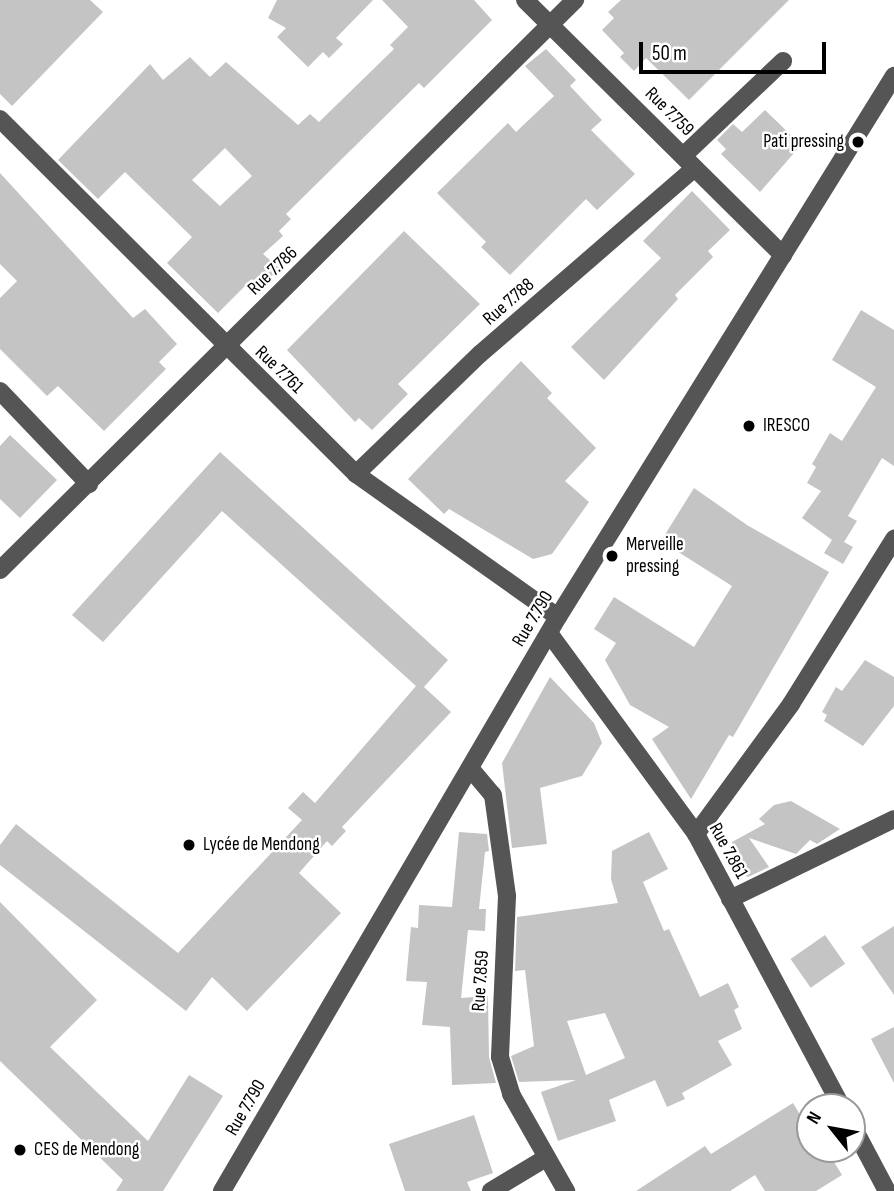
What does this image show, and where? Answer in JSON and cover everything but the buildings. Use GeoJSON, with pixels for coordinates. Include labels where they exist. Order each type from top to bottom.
{"type":"FeatureCollection","features":[{"type":"Feature","properties":{"kind":"street","name":"Rue 7.759"},"geometry":{"type":"LineString","coordinates":[[526,0],[783,255]]}},
{"type":"Feature","properties":{"kind":"street","name":"Rue 7.786"},"geometry":{"type":"LineString","coordinates":[[0,570],[575,0]]}},
{"type":"Feature","properties":{"kind":"street","name":"Rue 7.788"},"geometry":{"type":"LineString","coordinates":[[356,474],[480,354],[689,162],[783,61]]}},
{"type":"Feature","properties":{"kind":"street","name":"Rue 7.790"},"geometry":{"type":"LineString","coordinates":[[222,1191],[558,617],[894,76]]}},
{"type":"Feature","properties":{"kind":"street","name":"Rue 7.761"},"geometry":{"type":"LineString","coordinates":[[0,119],[225,347],[356,474],[558,617]]}},
{"type":"Feature","properties":{"kind":"street"},"geometry":{"type":"LineString","coordinates":[[0,391],[89,484]]}},
{"type":"Feature","properties":{"kind":"street"},"geometry":{"type":"LineString","coordinates":[[696,834],[791,704],[894,538]]}},
{"type":"Feature","properties":{"kind":"street","name":"Rue 7.861"},"geometry":{"type":"LineString","coordinates":[[549,633],[696,834],[834,1093]]}},
{"type":"Feature","properties":{"kind":"street","name":"Rue 7.859"},"geometry":{"type":"LineString","coordinates":[[471,768],[493,795],[507,896],[500,1057],[511,1094],[566,1191]]}},
{"type":"Feature","properties":{"kind":"street"},"geometry":{"type":"LineString","coordinates":[[730,899],[894,819]]}},
{"type":"Feature","properties":{"kind":"street"},"geometry":{"type":"LineString","coordinates":[[866,1149],[889,1189]]}},
{"type":"Feature","properties":{"kind":"street"},"geometry":{"type":"LineString","coordinates":[[491,1191],[546,1158]]}},
{"type":"Feature","properties":{"kind":"place","name":"Pati pressing"},"geometry":{"type":"Point","coordinates":[858,142]}},
{"type":"Feature","properties":{"kind":"place","name":"IRESCO"},"geometry":{"type":"Point","coordinates":[749,426]}},
{"type":"Feature","properties":{"kind":"place","name":"Merveille pressing"},"geometry":{"type":"Point","coordinates":[612,556]}},
{"type":"Feature","properties":{"kind":"place","name":"Lycée de Mendong"},"geometry":{"type":"Point","coordinates":[189,845]}},
{"type":"Feature","properties":{"kind":"place","name":"CES de Mendong"},"geometry":{"type":"Point","coordinates":[20,1150]}}]}
